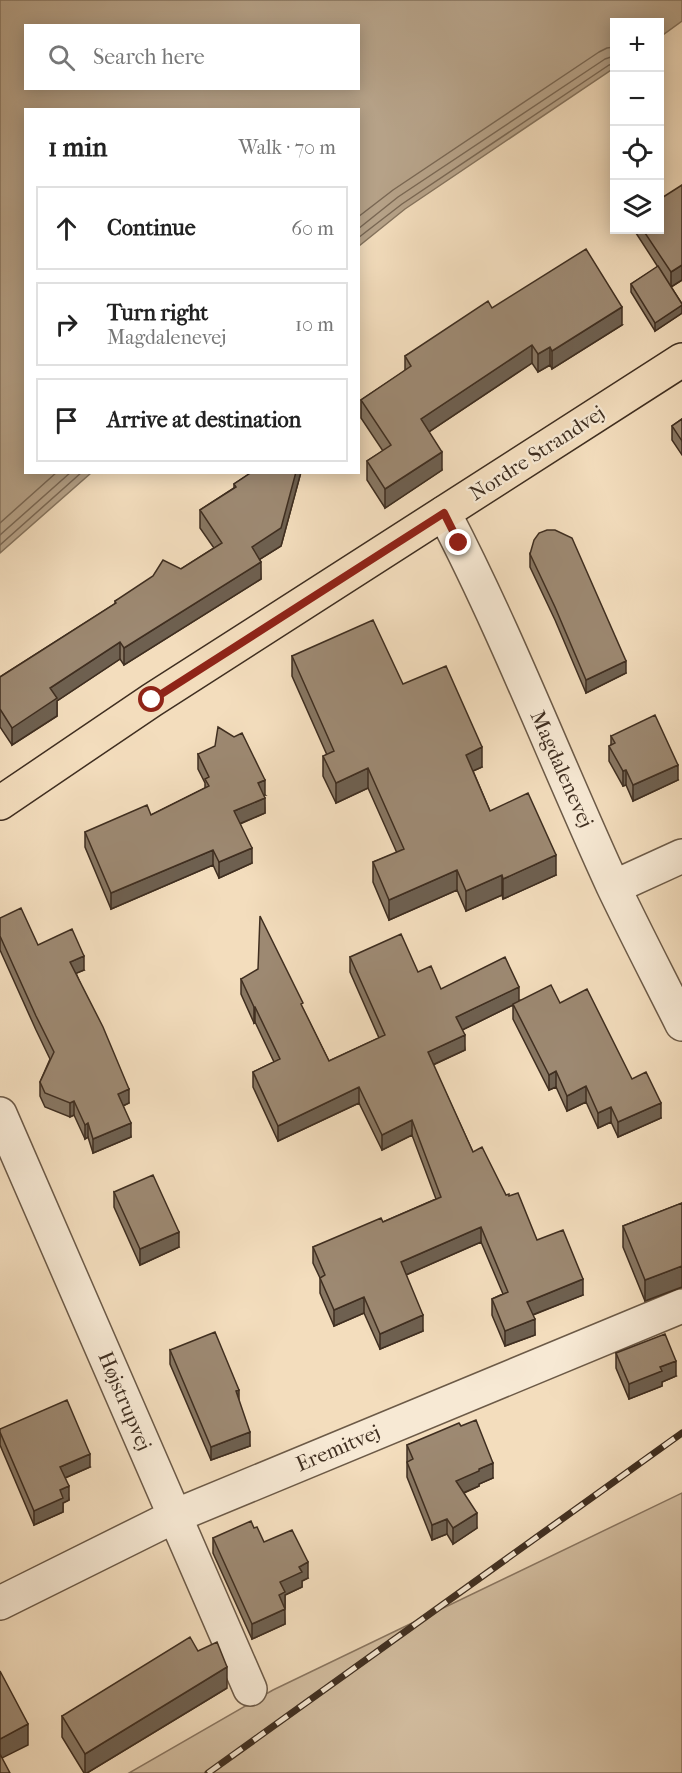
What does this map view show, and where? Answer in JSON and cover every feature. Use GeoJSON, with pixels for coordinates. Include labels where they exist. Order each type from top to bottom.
{"type":"FeatureCollection","features":[{"type":"Feature","properties":{"kind":"main road","name":"Nordre Strandvej"},"geometry":{"type":"LineString","coordinates":[[0,803],[152,700],[682,360]]}},
{"type":"Feature","properties":{"kind":"street","name":"Magdalenevej"},"geometry":{"type":"LineString","coordinates":[[444,513],[528,693],[614,887],[682,1024]]}},
{"type":"Feature","properties":{"kind":"street"},"geometry":{"type":"LineString","coordinates":[[614,887],[682,856]]}},
{"type":"Feature","properties":{"kind":"street","name":"Højstrupvej"},"geometry":{"type":"LineString","coordinates":[[0,1114],[250,1689]]}},
{"type":"Feature","properties":{"kind":"street","name":"Eremitvej"},"geometry":{"type":"LineString","coordinates":[[0,1603],[175,1516],[682,1306]]}},
{"type":"Feature","properties":{"kind":"shaded area"},"geometry":{"type":"Polygon","coordinates":[[[682,1493],[682,1773],[129,1773],[273,1690],[682,1493]]]}},
{"type":"Feature","properties":{"kind":"water"},"geometry":{"type":"Polygon","coordinates":[[[0,0],[682,0],[682,21],[664,34],[664,18],[610,18],[610,71],[405,209],[360,245],[360,108],[24,108],[24,474],[90,474],[0,553],[0,0]]]}},
{"type":"Feature","properties":{"kind":"building"},"geometry":{"type":"Polygon","coordinates":[[[682,185],[682,265],[671,272],[646,234],[664,234],[664,196],[682,185]]]}},
{"type":"Feature","properties":{"kind":"building"},"geometry":{"type":"Polygon","coordinates":[[[586,249],[622,307],[552,351],[550,347],[538,354],[532,345],[421,419],[442,452],[385,489],[367,461],[391,445],[361,400],[411,366],[405,356],[488,301],[492,308],[586,249]]]}},
{"type":"Feature","properties":{"kind":"building"},"geometry":{"type":"Polygon","coordinates":[[[658,266],[682,305],[655,323],[631,284],[658,266]]]}},
{"type":"Feature","properties":{"kind":"building"},"geometry":{"type":"Polygon","coordinates":[[[682,419],[682,441],[672,426],[682,419]]]}},
{"type":"Feature","properties":{"kind":"building"},"geometry":{"type":"Polygon","coordinates":[[[249,474],[295,474],[281,528],[252,547],[261,562],[124,648],[120,642],[50,688],[57,698],[12,728],[0,709],[0,677],[116,603],[115,601],[153,576],[163,560],[181,569],[222,543],[200,510],[236,487],[234,484],[249,474]]]}},
{"type":"Feature","properties":{"kind":"building"},"geometry":{"type":"Polygon","coordinates":[[[555,530],[572,538],[626,661],[586,680],[530,554],[534,540],[539,533],[555,530]]]}},
{"type":"Feature","properties":{"kind":"building"},"geometry":{"type":"Polygon","coordinates":[[[373,620],[403,684],[446,666],[482,747],[466,755],[490,811],[528,793],[556,855],[503,879],[502,875],[466,891],[457,870],[389,900],[373,862],[404,849],[368,768],[336,783],[323,756],[334,751],[292,656],[373,620]]]}},
{"type":"Feature","properties":{"kind":"building"},"geometry":{"type":"Polygon","coordinates":[[[655,715],[678,765],[633,785],[626,770],[623,771],[609,746],[615,743],[611,736],[655,715]]]}},
{"type":"Feature","properties":{"kind":"building"},"geometry":{"type":"Polygon","coordinates":[[[218,727],[234,737],[242,733],[265,780],[258,783],[265,798],[234,811],[252,848],[219,862],[213,850],[111,893],[85,832],[147,805],[151,815],[209,786],[205,779],[209,777],[198,754],[215,746],[218,727]]]}},
{"type":"Feature","properties":{"kind":"building"},"geometry":{"type":"Polygon","coordinates":[[[21,908],[38,945],[72,929],[84,956],[70,962],[103,1027],[129,1089],[118,1094],[131,1123],[93,1139],[88,1123],[85,1125],[74,1101],[70,1103],[45,1093],[40,1082],[54,1052],[0,936],[0,918],[21,908]]]}},
{"type":"Feature","properties":{"kind":"building"},"geometry":{"type":"Polygon","coordinates":[[[260,916],[329,1061],[385,1035],[350,957],[401,934],[418,972],[431,966],[441,989],[505,957],[519,987],[456,1017],[465,1035],[428,1052],[473,1152],[482,1147],[506,1195],[518,1193],[537,1240],[563,1230],[583,1279],[527,1302],[535,1319],[505,1331],[492,1299],[508,1292],[481,1227],[401,1262],[423,1315],[380,1334],[364,1297],[334,1310],[320,1278],[325,1275],[313,1247],[381,1218],[383,1222],[441,1197],[412,1120],[382,1135],[359,1087],[278,1126],[253,1072],[280,1059],[241,979],[258,969],[260,916]]]}},
{"type":"Feature","properties":{"kind":"building"},"geometry":{"type":"Polygon","coordinates":[[[551,985],[560,1003],[587,989],[632,1079],[646,1072],[661,1103],[618,1122],[611,1107],[598,1113],[586,1086],[567,1096],[556,1071],[549,1075],[513,1004],[551,985]]]}},
{"type":"Feature","properties":{"kind":"building"},"geometry":{"type":"Polygon","coordinates":[[[153,1175],[179,1232],[140,1249],[114,1192],[153,1175]]]}},
{"type":"Feature","properties":{"kind":"building"},"geometry":{"type":"Polygon","coordinates":[[[682,1203],[682,1266],[645,1280],[623,1226],[682,1203]]]}},
{"type":"Feature","properties":{"kind":"building"},"geometry":{"type":"Polygon","coordinates":[[[215,1332],[239,1390],[236,1391],[250,1432],[211,1447],[170,1350],[215,1332]]]}},
{"type":"Feature","properties":{"kind":"building"},"geometry":{"type":"Polygon","coordinates":[[[665,1334],[676,1361],[660,1367],[662,1371],[629,1384],[616,1353],[665,1334]]]}},
{"type":"Feature","properties":{"kind":"building"},"geometry":{"type":"Polygon","coordinates":[[[67,1400],[90,1454],[60,1467],[69,1486],[60,1490],[63,1498],[34,1511],[0,1429],[67,1400]]]}},
{"type":"Feature","properties":{"kind":"building"},"geometry":{"type":"Polygon","coordinates":[[[476,1420],[493,1463],[456,1481],[477,1513],[453,1528],[447,1519],[432,1525],[407,1462],[413,1459],[407,1445],[459,1423],[461,1426],[476,1420]]]}},
{"type":"Feature","properties":{"kind":"building"},"geometry":{"type":"Polygon","coordinates":[[[251,1521],[254,1528],[257,1527],[264,1542],[292,1530],[308,1562],[299,1567],[302,1572],[280,1582],[285,1592],[279,1595],[285,1609],[252,1624],[213,1538],[251,1521]]]}},
{"type":"Feature","properties":{"kind":"building"},"geometry":{"type":"Polygon","coordinates":[[[190,1637],[198,1651],[217,1642],[227,1667],[85,1754],[62,1716],[190,1637]]]}},
{"type":"Feature","properties":{"kind":"building"},"geometry":{"type":"Polygon","coordinates":[[[0,1671],[28,1724],[0,1739],[0,1671]]]}},
{"type":"Feature","properties":{"kind":"building"},"geometry":{"type":"Polygon","coordinates":[[[0,1754],[10,1773],[0,1773],[0,1754]]]}},
{"type":"Feature","properties":{"kind":"railway"},"geometry":{"type":"LineString","coordinates":[[208,1773],[682,1433]]}},
{"type":"Feature","properties":{"kind":"route"},"geometry":{"type":"LineString","coordinates":[[152,700],[444,513],[459,543]]}}]}
